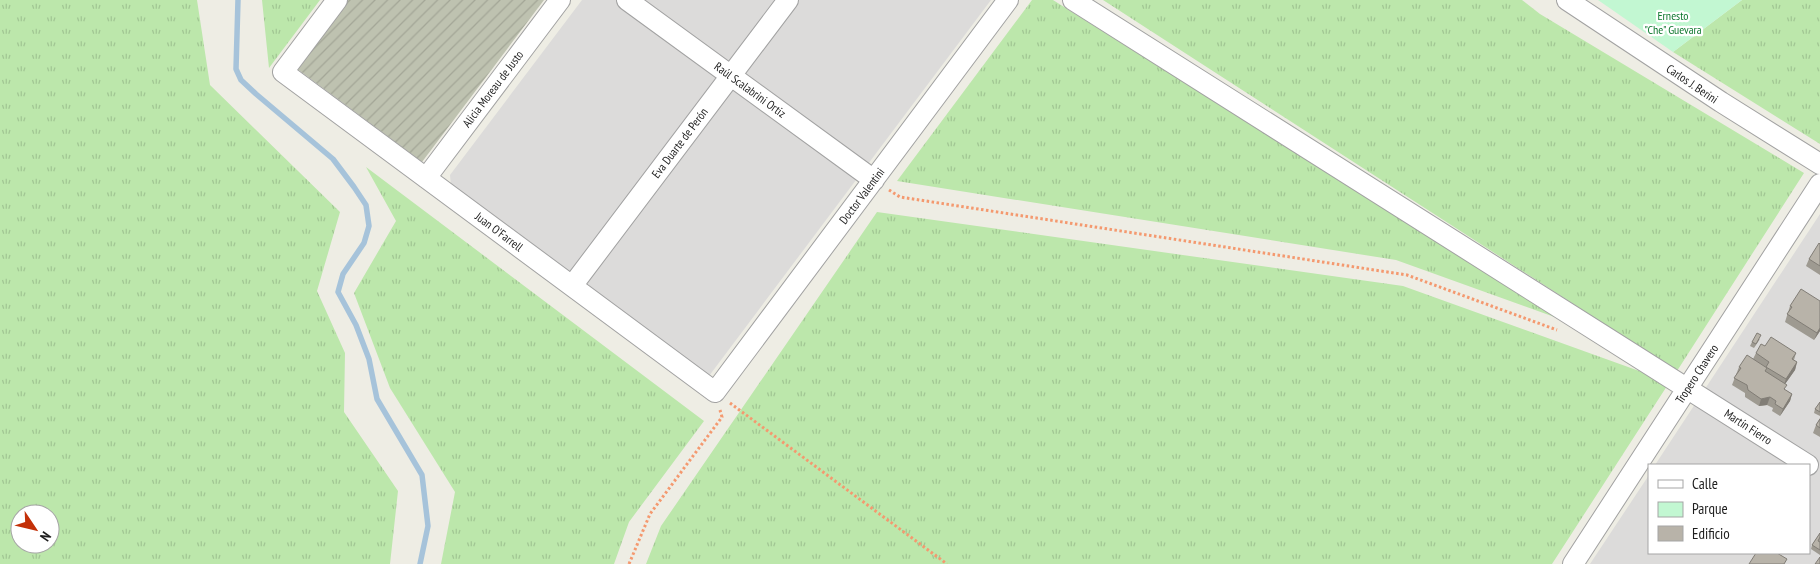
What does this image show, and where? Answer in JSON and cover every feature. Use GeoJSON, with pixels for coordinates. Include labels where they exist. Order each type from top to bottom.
{"type":"FeatureCollection","features":[{"type":"Feature","properties":{"kind":"street","name":"Juan O'Farrell"},"geometry":{"type":"LineString","coordinates":[[337,0],[283,72],[715,392]]}},
{"type":"Feature","properties":{"kind":"street","name":"Alicia Moreau de Justo"},"geometry":{"type":"LineString","coordinates":[[426,178],[560,0]]}},
{"type":"Feature","properties":{"kind":"street","name":"Raúl Scalabrini Ortiz"},"geometry":{"type":"LineString","coordinates":[[627,0],[874,180]]}},
{"type":"Feature","properties":{"kind":"street","name":"Eva Duarte de Perón"},"geometry":{"type":"LineString","coordinates":[[572,286],[788,0]]}},
{"type":"Feature","properties":{"kind":"street","name":"Doctor Valentini"},"geometry":{"type":"LineString","coordinates":[[715,392],[1008,0]]}},
{"type":"Feature","properties":{"kind":"street","name":"Martín Fierro"},"geometry":{"type":"LineString","coordinates":[[1073,0],[1805,464]]}},
{"type":"Feature","properties":{"kind":"street","name":"Carlos J. Berini"},"geometry":{"type":"LineString","coordinates":[[1567,0],[1721,102],[1820,164]]}},
{"type":"Feature","properties":{"kind":"street","name":"Tropero Chavero"},"geometry":{"type":"LineString","coordinates":[[1573,564],[1820,184]]}},
{"type":"Feature","properties":{"kind":"path"},"geometry":{"type":"LineString","coordinates":[[874,180],[900,197],[1407,275],[1565,333]]}},
{"type":"Feature","properties":{"kind":"path"},"geometry":{"type":"LineString","coordinates":[[629,564],[650,514],[722,417],[715,392]]}},
{"type":"Feature","properties":{"kind":"path"},"geometry":{"type":"LineString","coordinates":[[715,392],[947,564]]}},
{"type":"Feature","properties":{"kind":"shaded area"},"geometry":{"type":"Polygon","coordinates":[[[346,0],[544,0],[422,162],[296,68],[346,0]]]}},
{"type":"Feature","properties":{"kind":"shaded area"},"geometry":{"type":"Polygon","coordinates":[[[582,0],[991,0],[709,376],[451,186],[450,175],[582,0]]]}},
{"type":"Feature","properties":{"kind":"shaded area"},"geometry":{"type":"Polygon","coordinates":[[[1820,214],[1820,564],[1590,564],[1648,477],[1648,554],[1810,554],[1810,464],[1656,464],[1820,214]]]}},
{"type":"Feature","properties":{"kind":"green space"},"geometry":{"type":"Polygon","coordinates":[[[0,0],[197,0],[210,85],[340,212],[317,291],[345,353],[344,412],[398,491],[390,564],[0,564],[0,0]]]}},
{"type":"Feature","properties":{"kind":"green space"},"geometry":{"type":"Polygon","coordinates":[[[262,0],[320,0],[269,68],[262,0]]]}},
{"type":"Feature","properties":{"kind":"green space"},"geometry":{"type":"Polygon","coordinates":[[[1032,0],[1053,0],[1560,319],[1396,260],[897,181],[1032,0]]]}},
{"type":"Feature","properties":{"kind":"green space"},"geometry":{"type":"Polygon","coordinates":[[[1103,0],[1522,0],[1540,14],[1804,173],[1677,371],[1103,0]]]}},
{"type":"Feature","properties":{"kind":"green space","name":"Ernesto \"Che\" Guevara"},"geometry":{"type":"Polygon","coordinates":[[[1598,0],[1742,0],[1673,52],[1598,0]]]}},
{"type":"Feature","properties":{"kind":"green space"},"geometry":{"type":"Polygon","coordinates":[[[1742,0],[1820,0],[1820,144],[1673,52],[1742,0]]]}},
{"type":"Feature","properties":{"kind":"green space"},"geometry":{"type":"Polygon","coordinates":[[[366,167],[704,421],[629,522],[614,564],[441,564],[455,492],[390,388],[354,293],[396,221],[366,167]]]}},
{"type":"Feature","properties":{"kind":"green space"},"geometry":{"type":"Polygon","coordinates":[[[877,212],[1403,286],[1642,372],[1667,386],[1552,564],[646,564],[661,526],[877,212]]]}},
{"type":"Feature","properties":{"kind":"building"},"geometry":{"type":"Polygon","coordinates":[[[1820,244],[1820,266],[1809,259],[1820,244]]]}},
{"type":"Feature","properties":{"kind":"building"},"geometry":{"type":"Polygon","coordinates":[[[1801,289],[1820,301],[1820,328],[1817,333],[1787,314],[1801,289]]]}},
{"type":"Feature","properties":{"kind":"building"},"geometry":{"type":"Polygon","coordinates":[[[1757,333],[1761,335],[1756,344],[1752,342],[1757,333]]]}},
{"type":"Feature","properties":{"kind":"building"},"geometry":{"type":"Polygon","coordinates":[[[1771,337],[1796,353],[1792,359],[1797,362],[1786,379],[1766,367],[1769,362],[1756,353],[1761,344],[1765,346],[1771,337]]]}},
{"type":"Feature","properties":{"kind":"building"},"geometry":{"type":"Polygon","coordinates":[[[1747,355],[1767,368],[1765,371],[1787,385],[1784,389],[1792,394],[1783,409],[1775,404],[1776,401],[1770,397],[1761,399],[1748,390],[1747,385],[1734,378],[1747,355]]]}},
{"type":"Feature","properties":{"kind":"building"},"geometry":{"type":"Polygon","coordinates":[[[1820,402],[1820,412],[1815,409],[1820,402]]]}},
{"type":"Feature","properties":{"kind":"building"},"geometry":{"type":"Polygon","coordinates":[[[1820,419],[1820,428],[1816,425],[1820,419]]]}},
{"type":"Feature","properties":{"kind":"building"},"geometry":{"type":"Polygon","coordinates":[[[1820,533],[1818,541],[1820,542],[1820,550],[1812,545],[1820,533]]]}},
{"type":"Feature","properties":{"kind":"building"},"geometry":{"type":"Polygon","coordinates":[[[1755,554],[1779,554],[1787,559],[1784,564],[1749,564],[1755,554]]]}},
{"type":"Feature","properties":{"kind":"building"},"geometry":{"type":"Polygon","coordinates":[[[1820,557],[1820,564],[1815,564],[1820,557]]]}},
{"type":"Feature","properties":{"kind":"waterway"},"geometry":{"type":"LineString","coordinates":[[238,0],[236,69],[241,80],[333,159],[366,205],[369,226],[364,243],[343,274],[338,292],[356,325],[369,359],[377,399],[422,475],[428,526],[420,564]]}}]}
